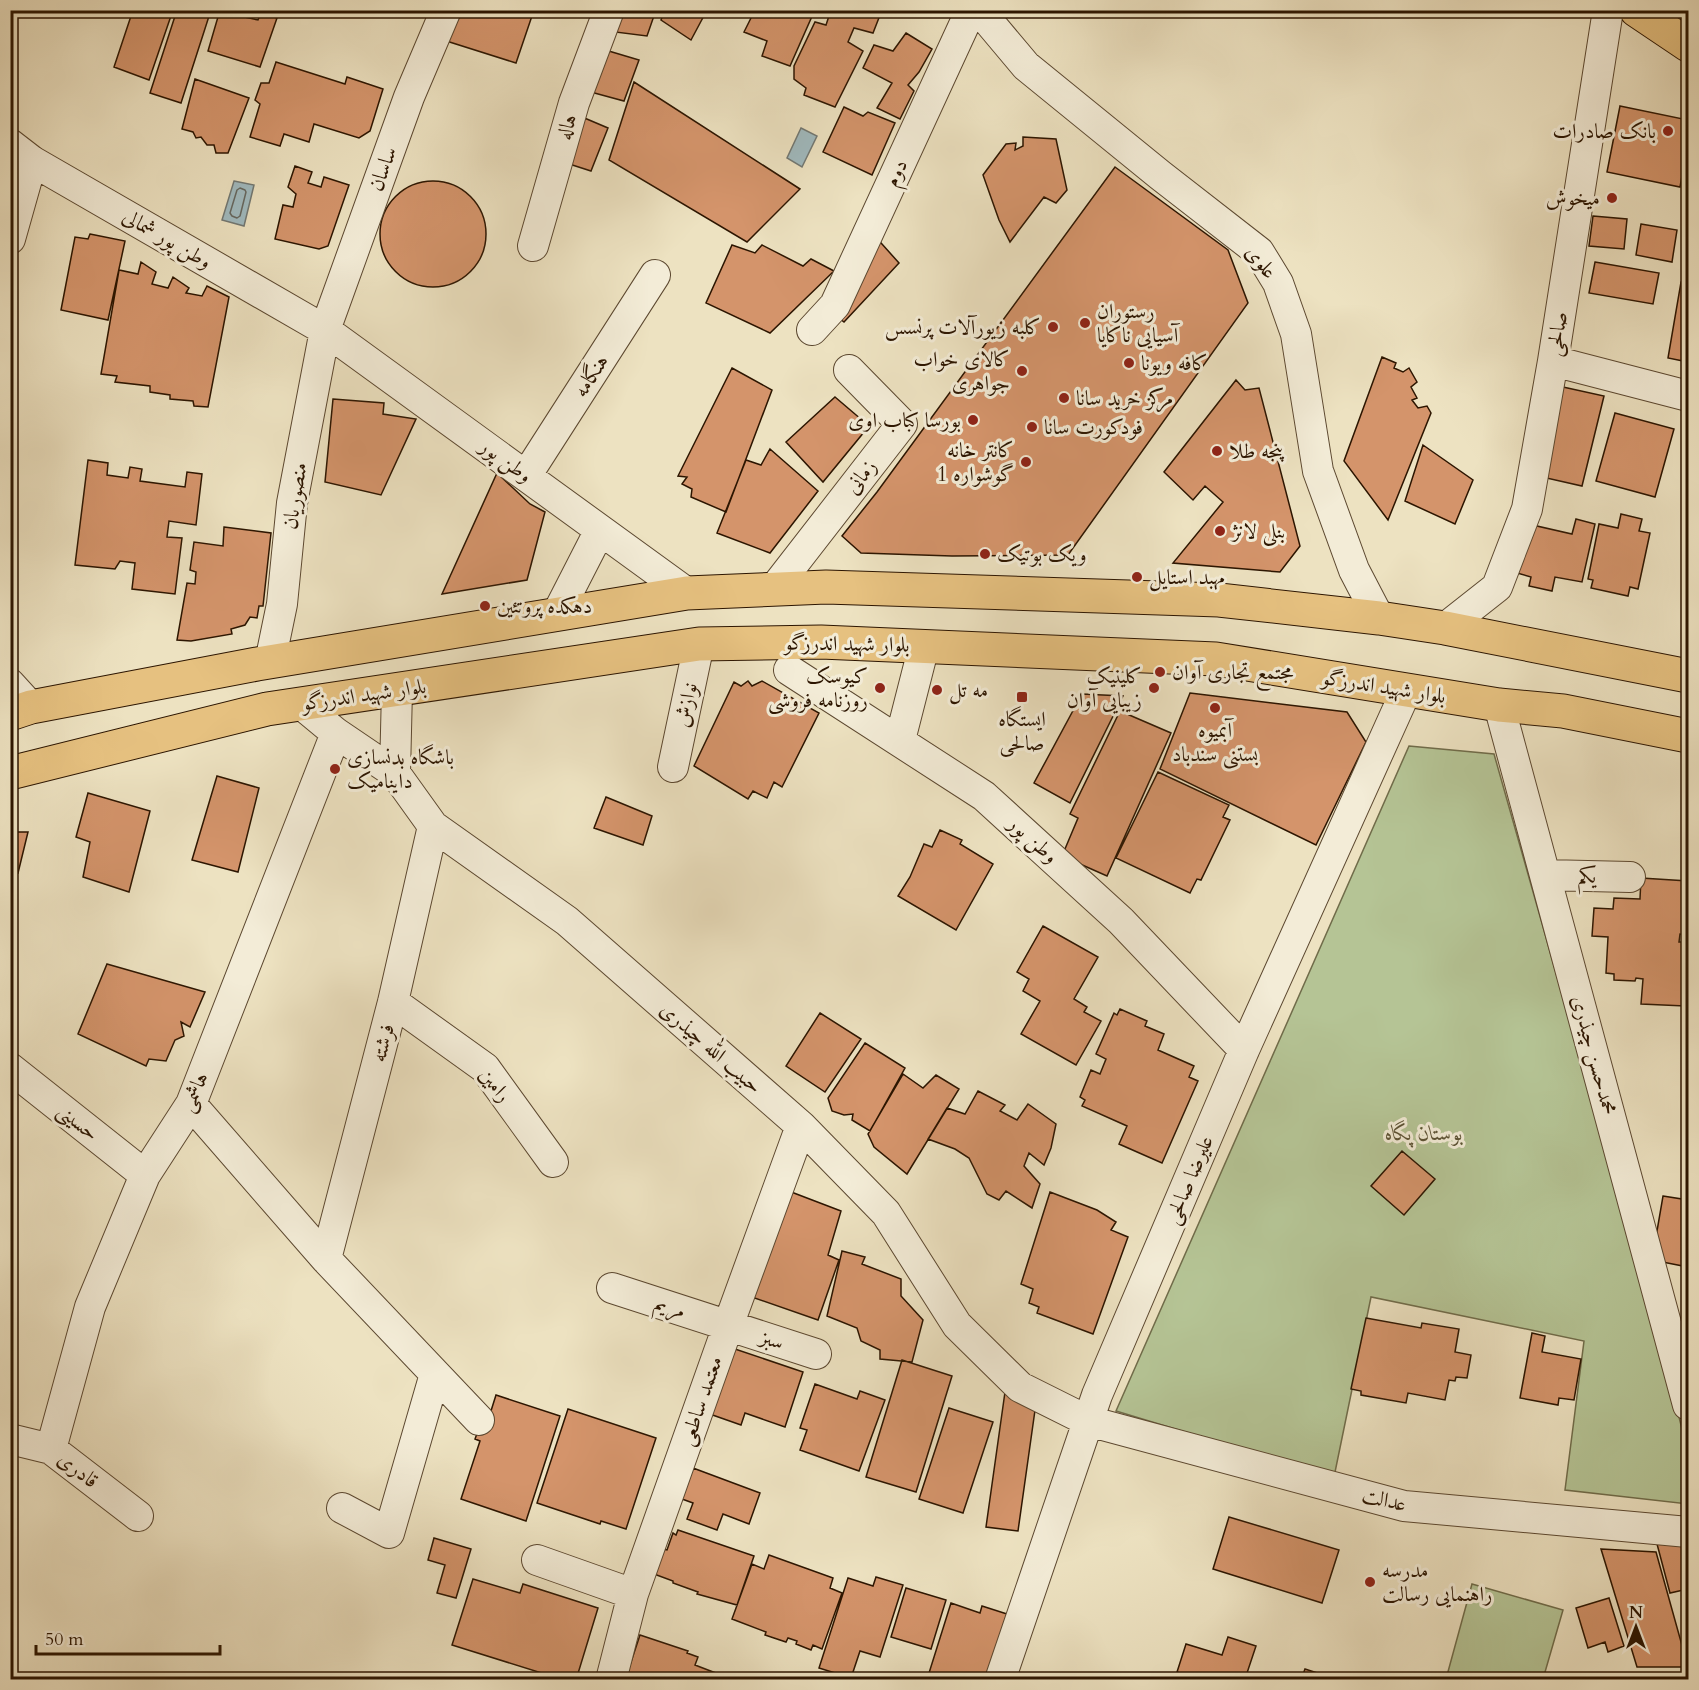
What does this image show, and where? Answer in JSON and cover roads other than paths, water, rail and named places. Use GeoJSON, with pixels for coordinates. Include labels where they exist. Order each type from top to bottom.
{"type":"FeatureCollection","features":[{"type":"Feature","properties":{"kind":"main road"},"geometry":{"type":"LineString","coordinates":[[1636,10],[1689,45]]}},
{"type":"Feature","properties":{"kind":"main road"},"geometry":{"type":"LineString","coordinates":[[17,702],[687,593],[826,587],[1219,600],[1379,618],[1445,628],[1689,676]]}},
{"type":"Feature","properties":{"kind":"main road","name":"بلوار شهید اندرزگو"},"geometry":{"type":"LineString","coordinates":[[12,772],[267,709],[699,644],[820,642],[1216,659],[1499,705],[1563,711],[1689,736]]}},
{"type":"Feature","properties":{"kind":"street","name":"ساسان"},"geometry":{"type":"LineString","coordinates":[[325,330],[409,97],[446,10]]}},
{"type":"Feature","properties":{"kind":"street","name":"هاله"},"geometry":{"type":"LineString","coordinates":[[533,246],[574,103],[609,10]]}},
{"type":"Feature","properties":{"kind":"street","name":"دوم"},"geometry":{"type":"LineString","coordinates":[[812,330],[835,305],[971,10]]}},
{"type":"Feature","properties":{"kind":"street","name":"علوی"},"geometry":{"type":"LineString","coordinates":[[979,10],[1026,66],[1259,252],[1278,283],[1296,334],[1318,471],[1353,570],[1379,618]]}},
{"type":"Feature","properties":{"kind":"street","name":"صالحی"},"geometry":{"type":"LineString","coordinates":[[1445,628],[1497,586],[1527,509],[1553,361],[1608,10]]}},
{"type":"Feature","properties":{"kind":"street","name":"وطن پور شمالی"},"geometry":{"type":"LineString","coordinates":[[21,153],[325,330]]}},
{"type":"Feature","properties":{"kind":"street"},"geometry":{"type":"LineString","coordinates":[[10,239],[21,153]]}},
{"type":"Feature","properties":{"kind":"street","name":"هنگامه"},"geometry":{"type":"LineString","coordinates":[[526,476],[655,275]]}},
{"type":"Feature","properties":{"kind":"street","name":"وطن پور"},"geometry":{"type":"LineString","coordinates":[[325,330],[687,593]]}},
{"type":"Feature","properties":{"kind":"street","name":"منصوریان"},"geometry":{"type":"LineString","coordinates":[[270,662],[282,604],[292,503],[325,330]]}},
{"type":"Feature","properties":{"kind":"street"},"geometry":{"type":"LineString","coordinates":[[1553,361],[1689,396]]}},
{"type":"Feature","properties":{"kind":"street","name":"زمانی"},"geometry":{"type":"LineString","coordinates":[[774,589],[902,424],[849,370]]}},
{"type":"Feature","properties":{"kind":"street"},"geometry":{"type":"LineString","coordinates":[[557,614],[600,530]]}},
{"type":"Feature","properties":{"kind":"street","name":"نوازش"},"geometry":{"type":"LineString","coordinates":[[674,767],[699,644]]}},
{"type":"Feature","properties":{"kind":"street"},"geometry":{"type":"LineString","coordinates":[[900,740],[924,646]]}},
{"type":"Feature","properties":{"kind":"street","name":"وطن پور"},"geometry":{"type":"LineString","coordinates":[[789,670],[984,796],[1121,921],[1244,1050]]}},
{"type":"Feature","properties":{"kind":"street"},"geometry":{"type":"LineString","coordinates":[[395,773],[397,690]]}},
{"type":"Feature","properties":{"kind":"street","name":"علیرضا صالحی"},"geometry":{"type":"LineString","coordinates":[[1000,1680],[1102,1384],[1244,1050],[1406,691]]}},
{"type":"Feature","properties":{"kind":"street","name":"حبیب الله چیذری"},"geometry":{"type":"LineString","coordinates":[[301,704],[336,733],[395,773],[433,826],[567,921],[801,1126],[886,1212],[957,1325],[1020,1386],[1088,1421]]}},
{"type":"Feature","properties":{"kind":"street","name":"محمدحسن چیذری"},"geometry":{"type":"LineString","coordinates":[[1499,705],[1686,1388]]}},
{"type":"Feature","properties":{"kind":"street","name":"هاشمی"},"geometry":{"type":"LineString","coordinates":[[51,1449],[90,1308],[145,1175],[191,1104],[336,733]]}},
{"type":"Feature","properties":{"kind":"street","name":"فرشته"},"geometry":{"type":"LineString","coordinates":[[326,1259],[393,1002],[433,826]]}},
{"type":"Feature","properties":{"kind":"street","name":"یکم"},"geometry":{"type":"LineString","coordinates":[[1545,875],[1630,877]]}},
{"type":"Feature","properties":{"kind":"street","name":"رامین"},"geometry":{"type":"LineString","coordinates":[[393,1002],[485,1068],[553,1162]]}},
{"type":"Feature","properties":{"kind":"street","name":"حسینی"},"geometry":{"type":"LineString","coordinates":[[10,1068],[145,1175]]}},
{"type":"Feature","properties":{"kind":"street"},"geometry":{"type":"LineString","coordinates":[[191,1104],[326,1259],[479,1420]]}},
{"type":"Feature","properties":{"kind":"street","name":"معتمد ساطعی"},"geometry":{"type":"LineString","coordinates":[[611,1680],[633,1594],[801,1126]]}},
{"type":"Feature","properties":{"kind":"street","name":"مریم"},"geometry":{"type":"LineString","coordinates":[[612,1288],[728,1326]]}},
{"type":"Feature","properties":{"kind":"street","name":"سبز"},"geometry":{"type":"LineString","coordinates":[[728,1326],[816,1354]]}},
{"type":"Feature","properties":{"kind":"street"},"geometry":{"type":"LineString","coordinates":[[342,1508],[389,1533],[435,1374]]}},
{"type":"Feature","properties":{"kind":"street","name":"عدالت"},"geometry":{"type":"LineString","coordinates":[[1088,1421],[1404,1506],[1689,1532]]}},
{"type":"Feature","properties":{"kind":"street","name":"قادری"},"geometry":{"type":"LineString","coordinates":[[10,1438],[51,1449],[138,1516]]}},
{"type":"Feature","properties":{"kind":"street"},"geometry":{"type":"LineString","coordinates":[[537,1560],[633,1594]]}},
{"type":"Feature","properties":{"kind":"water"},"geometry":{"type":"Polygon","coordinates":[[[801,128],[817,136],[802,167],[787,158],[801,128]]]}},
{"type":"Feature","properties":{"kind":"water"},"geometry":{"type":"Polygon","coordinates":[[[234,181],[254,185],[244,226],[222,220],[234,181]]]}},
{"type":"Feature","properties":{"kind":"place","name":"بانک صادرات"},"geometry":{"type":"Point","coordinates":[1668,131]}},
{"type":"Feature","properties":{"kind":"place","name":"میخوش"},"geometry":{"type":"Point","coordinates":[1612,198]}},
{"type":"Feature","properties":{"kind":"place","name":"رستوران آسیایی ناکایا"},"geometry":{"type":"Point","coordinates":[1085,323]}},
{"type":"Feature","properties":{"kind":"place","name":"کلبه زیورآلات پرنسس"},"geometry":{"type":"Point","coordinates":[1053,327]}},
{"type":"Feature","properties":{"kind":"place","name":"کافه ویونا"},"geometry":{"type":"Point","coordinates":[1129,363]}},
{"type":"Feature","properties":{"kind":"place","name":"کالای خواب جواهری"},"geometry":{"type":"Point","coordinates":[1022,371]}},
{"type":"Feature","properties":{"kind":"place","name":"مرکز خرید سانا"},"geometry":{"type":"Point","coordinates":[1064,398]}},
{"type":"Feature","properties":{"kind":"place","name":"بورسا کباب اوی"},"geometry":{"type":"Point","coordinates":[973,420]}},
{"type":"Feature","properties":{"kind":"place","name":"فودکورت سانا"},"geometry":{"type":"Point","coordinates":[1032,427]}},
{"type":"Feature","properties":{"kind":"place","name":"پنجه طلا"},"geometry":{"type":"Point","coordinates":[1217,451]}},
{"type":"Feature","properties":{"kind":"place","name":"کانتر خانه گوشواره 1"},"geometry":{"type":"Point","coordinates":[1026,462]}},
{"type":"Feature","properties":{"kind":"place","name":"بنلی لانژ"},"geometry":{"type":"Point","coordinates":[1220,531]}},
{"type":"Feature","properties":{"kind":"place","name":"ویک بوتیک"},"geometry":{"type":"Point","coordinates":[985,554]}},
{"type":"Feature","properties":{"kind":"place","name":"مهبد استایل"},"geometry":{"type":"Point","coordinates":[1137,577]}},
{"type":"Feature","properties":{"kind":"place","name":"دهکده پروتئین"},"geometry":{"type":"Point","coordinates":[485,606]}},
{"type":"Feature","properties":{"kind":"place","name":"مجتمع تجاری آوان"},"geometry":{"type":"Point","coordinates":[1160,672]}},
{"type":"Feature","properties":{"kind":"place","name":"کیوسک روزنامه فروشی"},"geometry":{"type":"Point","coordinates":[880,688]}},
{"type":"Feature","properties":{"kind":"place","name":"کلینیک زیبایی آوان"},"geometry":{"type":"Point","coordinates":[1154,688]}},
{"type":"Feature","properties":{"kind":"place","name":"مه تل"},"geometry":{"type":"Point","coordinates":[937,690]}},
{"type":"Feature","properties":{"kind":"place","name":"ایستگاه صالحی"},"geometry":{"type":"Point","coordinates":[1022,697]}},
{"type":"Feature","properties":{"kind":"place","name":"آبمیوه بستنی سندباد"},"geometry":{"type":"Point","coordinates":[1215,708]}},
{"type":"Feature","properties":{"kind":"place","name":"باشگاه بدنسازی داینامیک"},"geometry":{"type":"Point","coordinates":[335,769]}},
{"type":"Feature","properties":{"kind":"place","name":"مدرسه راهنمایی رسالت"},"geometry":{"type":"Point","coordinates":[1370,1582]}},
{"type":"Feature","properties":{"kind":"park label","name":"بوستان پگاه"},"geometry":{"type":"Point","coordinates":[1424,1133]}}]}
